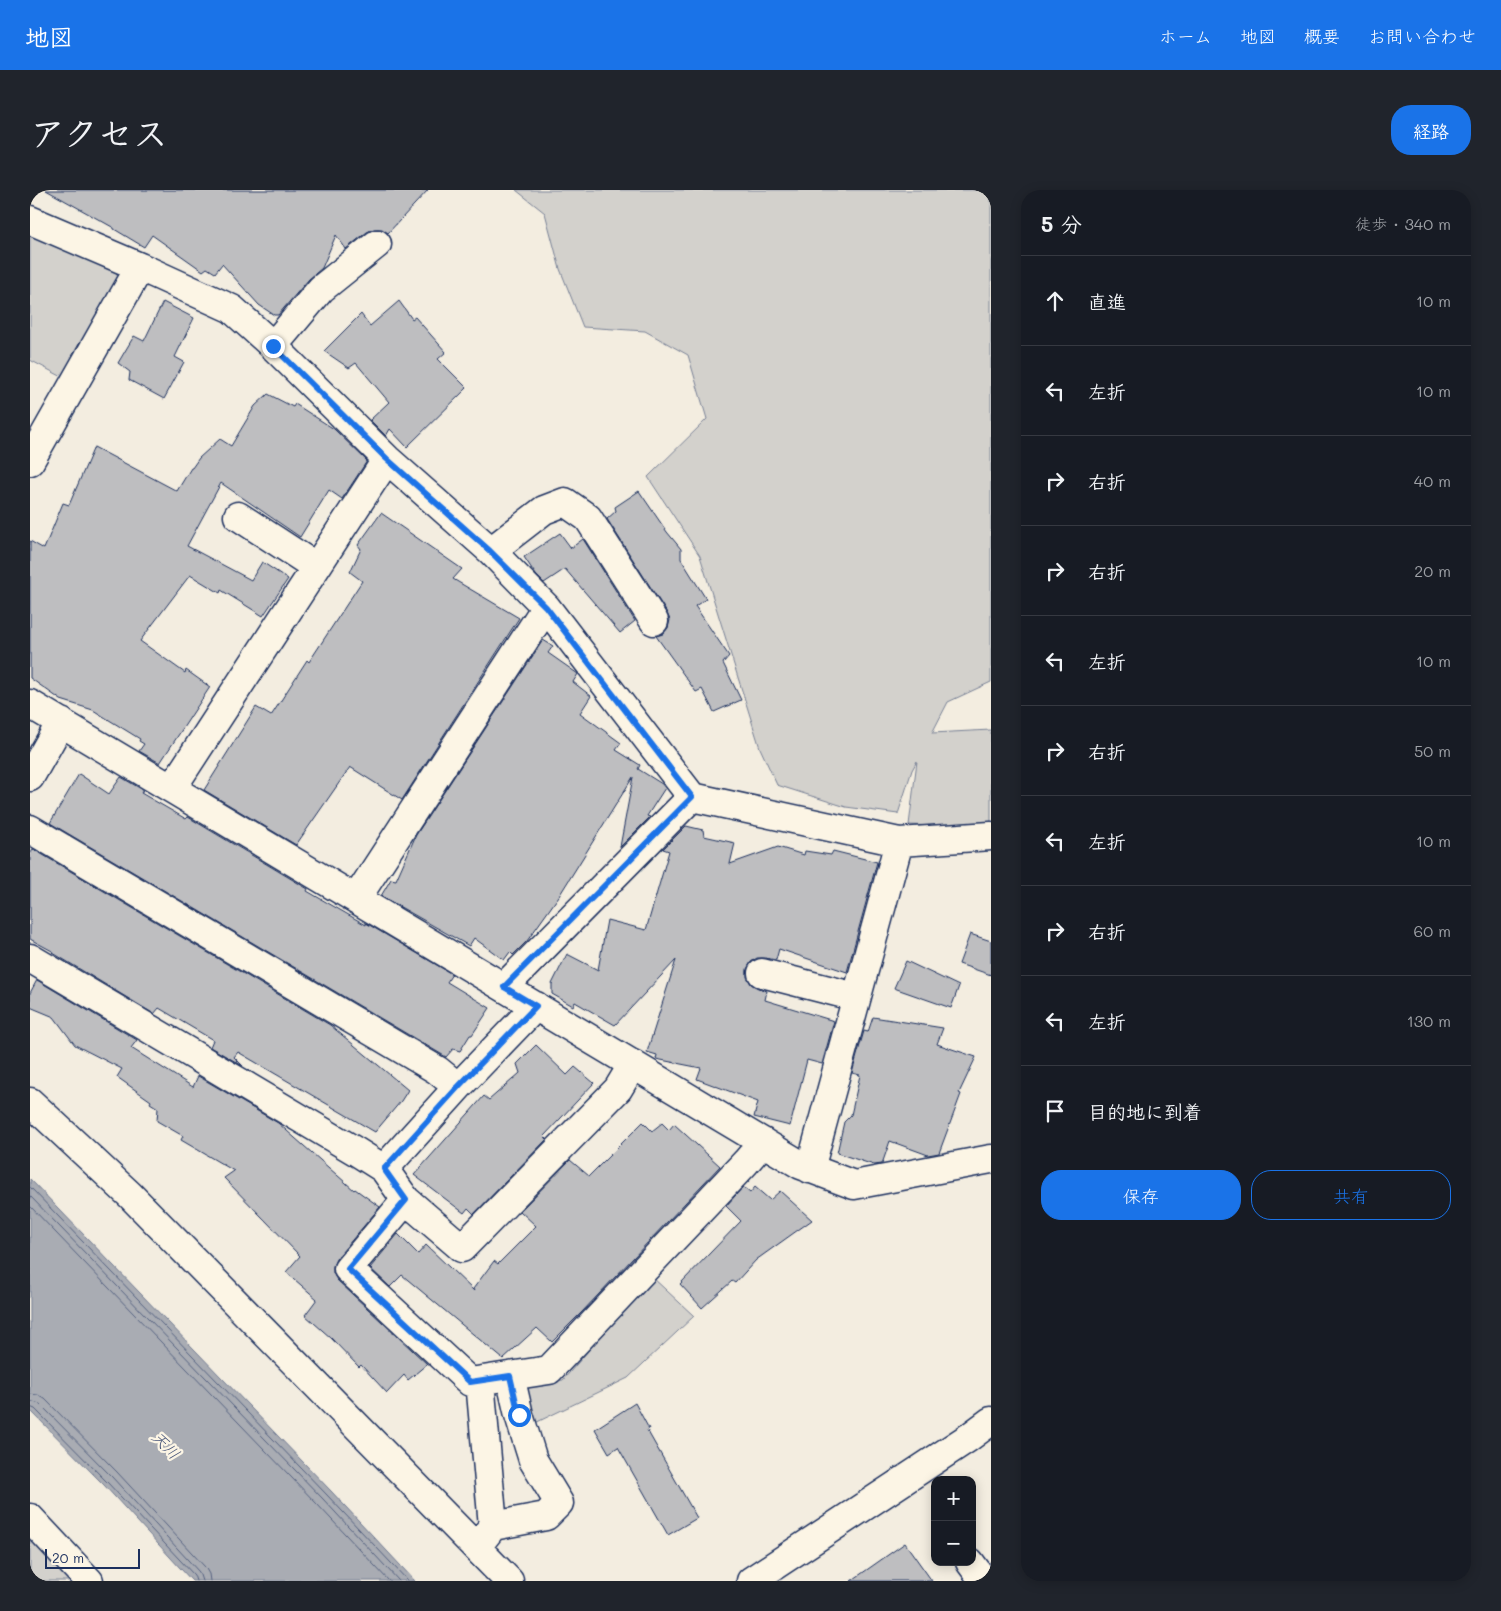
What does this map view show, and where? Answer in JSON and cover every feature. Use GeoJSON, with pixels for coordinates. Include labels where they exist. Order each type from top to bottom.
{"type":"FeatureCollection","features":[{"type":"Feature","properties":{"kind":"street"},"geometry":{"type":"LineString","coordinates":[[30,220],[232,309],[273,346],[387,459],[490,551],[546,607],[692,797],[899,842],[991,836]]}},
{"type":"Feature","properties":{"kind":"street"},"geometry":{"type":"LineString","coordinates":[[273,346],[321,289],[377,244]]}},
{"type":"Feature","properties":{"kind":"street"},"geometry":{"type":"LineString","coordinates":[[30,461],[140,267]]}},
{"type":"Feature","properties":{"kind":"street"},"geometry":{"type":"LineString","coordinates":[[172,788],[387,459]]}},
{"type":"Feature","properties":{"kind":"street"},"geometry":{"type":"LineString","coordinates":[[490,551],[544,510],[564,502],[588,518],[654,621]]}},
{"type":"Feature","properties":{"kind":"street"},"geometry":{"type":"LineString","coordinates":[[238,516],[316,567]]}},
{"type":"Feature","properties":{"kind":"street"},"geometry":{"type":"LineString","coordinates":[[356,899],[546,607]]}},
{"type":"Feature","properties":{"kind":"street"},"geometry":{"type":"LineString","coordinates":[[30,704],[801,1165],[854,1185],[991,1159]]}},
{"type":"Feature","properties":{"kind":"street"},"geometry":{"type":"LineString","coordinates":[[30,777],[61,722]]}},
{"type":"Feature","properties":{"kind":"street"},"geometry":{"type":"LineString","coordinates":[[504,987],[692,797]]}},
{"type":"Feature","properties":{"kind":"street"},"geometry":{"type":"LineString","coordinates":[[30,829],[437,1070],[458,1087]]}},
{"type":"Feature","properties":{"kind":"street"},"geometry":{"type":"LineString","coordinates":[[810,1168],[899,842]]}},
{"type":"Feature","properties":{"kind":"street"},"geometry":{"type":"LineString","coordinates":[[30,958],[384,1169],[406,1200],[462,1248],[618,1089],[632,1064]]}},
{"type":"Feature","properties":{"kind":"street"},"geometry":{"type":"LineString","coordinates":[[762,973],[856,997]]}},
{"type":"Feature","properties":{"kind":"street"},"geometry":{"type":"LineString","coordinates":[[384,1169],[458,1087],[536,1006]]}},
{"type":"Feature","properties":{"kind":"street"},"geometry":{"type":"LineString","coordinates":[[30,1102],[485,1536],[509,1581]]}},
{"type":"Feature","properties":{"kind":"street"},"geometry":{"type":"LineString","coordinates":[[406,1200],[348,1269],[470,1382],[549,1370],[746,1162],[762,1142]]}},
{"type":"Feature","properties":{"kind":"street"},"geometry":{"type":"LineString","coordinates":[[485,1536],[546,1516],[559,1503],[533,1460],[519,1415],[510,1376]]}},
{"type":"Feature","properties":{"kind":"street"},"geometry":{"type":"LineString","coordinates":[[480,1381],[485,1536]]}},
{"type":"Feature","properties":{"kind":"street"},"geometry":{"type":"LineString","coordinates":[[751,1581],[991,1421]]}},
{"type":"Feature","properties":{"kind":"street"},"geometry":{"type":"LineString","coordinates":[[939,1476],[949,1460],[968,1438]]}},
{"type":"Feature","properties":{"kind":"street"},"geometry":{"type":"LineString","coordinates":[[30,1518],[89,1581]]}},
{"type":"Feature","properties":{"kind":"street"},"geometry":{"type":"LineString","coordinates":[[973,1566],[984,1581]]}},
{"type":"Feature","properties":{"kind":"shaded area"},"geometry":{"type":"Polygon","coordinates":[[[516,190],[991,190],[991,682],[948,702],[932,733],[991,730],[991,825],[969,827],[909,825],[917,761],[912,770],[898,814],[846,807],[777,785],[760,748],[700,556],[648,477],[707,419],[688,355],[645,331],[583,327],[560,269],[545,213],[516,190]]]}},
{"type":"Feature","properties":{"kind":"shaded area"},"geometry":{"type":"Polygon","coordinates":[[[30,232],[116,272],[120,284],[68,380],[30,360],[30,232]]]}},
{"type":"Feature","properties":{"kind":"shaded area"},"geometry":{"type":"Polygon","coordinates":[[[652,1277],[694,1316],[628,1378],[533,1424],[518,1384],[563,1380],[652,1277]]]}},
{"type":"Feature","properties":{"kind":"shaded area"},"geometry":{"type":"Polygon","coordinates":[[[30,1529],[80,1581],[30,1581],[30,1529]]]}},
{"type":"Feature","properties":{"kind":"water","name":"天川"},"geometry":{"type":"Polygon","coordinates":[[[30,1179],[331,1491],[415,1581],[192,1581],[104,1485],[30,1410],[30,1179]]]}},
{"type":"Feature","properties":{"kind":"building"},"geometry":{"type":"Polygon","coordinates":[[[46,190],[428,190],[388,233],[382,229],[374,229],[367,232],[346,249],[336,235],[322,268],[309,279],[278,315],[274,315],[259,305],[222,264],[215,273],[207,268],[203,271],[152,235],[144,247],[46,190]]]}},
{"type":"Feature","properties":{"kind":"building"},"geometry":{"type":"Polygon","coordinates":[[[399,301],[412,319],[415,317],[446,352],[438,359],[467,388],[407,447],[390,429],[386,436],[370,420],[389,402],[356,363],[349,368],[324,351],[361,314],[370,326],[399,301]]]}},
{"type":"Feature","properties":{"kind":"building"},"geometry":{"type":"Polygon","coordinates":[[[163,302],[194,318],[175,357],[184,362],[164,399],[129,380],[130,372],[118,363],[134,336],[144,341],[163,302]]]}},
{"type":"Feature","properties":{"kind":"building"},"geometry":{"type":"Polygon","coordinates":[[[268,394],[293,407],[295,404],[334,429],[367,461],[342,499],[329,490],[300,537],[221,483],[187,546],[251,580],[262,562],[288,579],[263,616],[221,590],[220,593],[190,575],[140,641],[185,673],[186,670],[210,687],[160,763],[139,751],[144,744],[139,741],[140,739],[93,710],[61,700],[30,678],[30,541],[44,549],[63,503],[69,505],[94,447],[177,491],[199,458],[220,439],[231,446],[255,406],[268,394]]]}},
{"type":"Feature","properties":{"kind":"building"},"geometry":{"type":"Polygon","coordinates":[[[639,491],[681,549],[681,559],[706,599],[695,606],[729,656],[723,663],[741,700],[714,712],[702,689],[696,692],[656,636],[663,634],[668,628],[670,620],[607,519],[616,511],[615,507],[639,491]]]}},
{"type":"Feature","properties":{"kind":"building"},"geometry":{"type":"Polygon","coordinates":[[[381,513],[462,569],[453,579],[519,618],[402,800],[350,767],[296,845],[204,790],[256,707],[271,716],[362,581],[350,572],[361,549],[358,545],[381,513]]]}},
{"type":"Feature","properties":{"kind":"building"},"geometry":{"type":"Polygon","coordinates":[[[560,533],[571,548],[583,539],[635,621],[620,633],[565,569],[544,583],[524,557],[560,533]]]}},
{"type":"Feature","properties":{"kind":"building"},"geometry":{"type":"Polygon","coordinates":[[[543,640],[553,646],[548,653],[578,674],[573,682],[591,696],[580,713],[621,743],[616,750],[640,765],[638,769],[662,784],[665,788],[647,816],[650,817],[620,847],[633,777],[559,896],[527,941],[513,955],[510,952],[504,960],[474,938],[469,946],[381,896],[391,879],[396,880],[416,835],[543,640]]]}},
{"type":"Feature","properties":{"kind":"building"},"geometry":{"type":"Polygon","coordinates":[[[79,774],[109,794],[121,777],[143,790],[141,793],[186,819],[188,817],[308,889],[307,891],[366,925],[366,923],[452,974],[447,982],[490,1008],[460,1051],[453,1049],[446,1057],[50,823],[79,774]]]}},
{"type":"Feature","properties":{"kind":"building"},"geometry":{"type":"Polygon","coordinates":[[[686,826],[703,830],[704,836],[735,843],[730,864],[778,847],[804,855],[805,851],[831,855],[833,851],[877,862],[847,972],[779,949],[776,960],[757,958],[751,962],[747,969],[747,977],[751,984],[767,991],[765,1000],[834,1021],[822,1064],[807,1060],[790,1126],[754,1117],[758,1102],[697,1079],[701,1068],[656,1059],[657,1055],[647,1052],[676,960],[615,1025],[575,1002],[573,1006],[552,994],[552,984],[567,954],[598,970],[607,920],[646,930],[669,851],[663,849],[686,826]]]}},
{"type":"Feature","properties":{"kind":"building"},"geometry":{"type":"Polygon","coordinates":[[[33,849],[330,1025],[408,1090],[401,1101],[375,1132],[238,1052],[234,1057],[243,1066],[210,1047],[213,1040],[159,1008],[154,1014],[30,939],[30,855],[33,849]]]}},
{"type":"Feature","properties":{"kind":"building"},"geometry":{"type":"Polygon","coordinates":[[[970,934],[991,941],[991,975],[959,964],[970,934]]]}},
{"type":"Feature","properties":{"kind":"building"},"geometry":{"type":"Polygon","coordinates":[[[906,961],[959,986],[951,1008],[894,988],[906,961]]]}},
{"type":"Feature","properties":{"kind":"building"},"geometry":{"type":"Polygon","coordinates":[[[37,980],[137,1040],[131,1048],[193,1087],[198,1076],[278,1123],[354,1190],[380,1207],[336,1259],[333,1273],[337,1280],[427,1364],[408,1380],[404,1375],[387,1393],[361,1365],[359,1367],[305,1315],[317,1299],[286,1272],[300,1256],[224,1178],[234,1171],[181,1140],[183,1136],[157,1121],[158,1108],[117,1077],[122,1069],[75,1045],[54,1017],[30,1007],[30,993],[37,980]]]}},
{"type":"Feature","properties":{"kind":"building"},"geometry":{"type":"Polygon","coordinates":[[[873,1017],[943,1028],[937,1044],[976,1057],[959,1093],[961,1094],[939,1153],[928,1155],[890,1141],[882,1164],[874,1165],[837,1153],[844,1122],[851,1115],[860,1075],[852,1073],[864,1031],[868,1032],[873,1017]]]}},
{"type":"Feature","properties":{"kind":"building"},"geometry":{"type":"Polygon","coordinates":[[[536,1045],[567,1075],[575,1067],[594,1083],[544,1136],[547,1139],[474,1214],[468,1208],[464,1213],[414,1175],[484,1096],[489,1100],[520,1073],[517,1064],[536,1045]]]}},
{"type":"Feature","properties":{"kind":"building"},"geometry":{"type":"Polygon","coordinates":[[[643,1122],[652,1131],[662,1123],[669,1130],[674,1124],[720,1166],[552,1342],[537,1328],[503,1359],[402,1275],[390,1287],[370,1268],[398,1234],[418,1254],[426,1245],[474,1291],[473,1289],[494,1261],[498,1264],[536,1226],[520,1211],[570,1160],[589,1176],[643,1122]]]}},
{"type":"Feature","properties":{"kind":"building"},"geometry":{"type":"Polygon","coordinates":[[[743,1187],[750,1193],[755,1187],[770,1200],[780,1191],[812,1220],[756,1260],[735,1283],[732,1281],[702,1308],[680,1284],[741,1221],[726,1206],[743,1187]]]}},
{"type":"Feature","properties":{"kind":"building"},"geometry":{"type":"Polygon","coordinates":[[[635,1403],[649,1429],[647,1430],[697,1518],[668,1535],[618,1447],[609,1453],[595,1429],[635,1403]]]}},
{"type":"Feature","properties":{"kind":"building"},"geometry":{"type":"Polygon","coordinates":[[[905,1543],[932,1581],[851,1581],[905,1543]]]}},
{"type":"Feature","properties":{"kind":"route"},"geometry":{"type":"LineString","coordinates":[[273,346],[387,459],[490,551],[546,607],[692,797],[504,987],[536,1006],[458,1087],[384,1169],[406,1200],[348,1269],[470,1382],[510,1376],[519,1415]]}}]}
